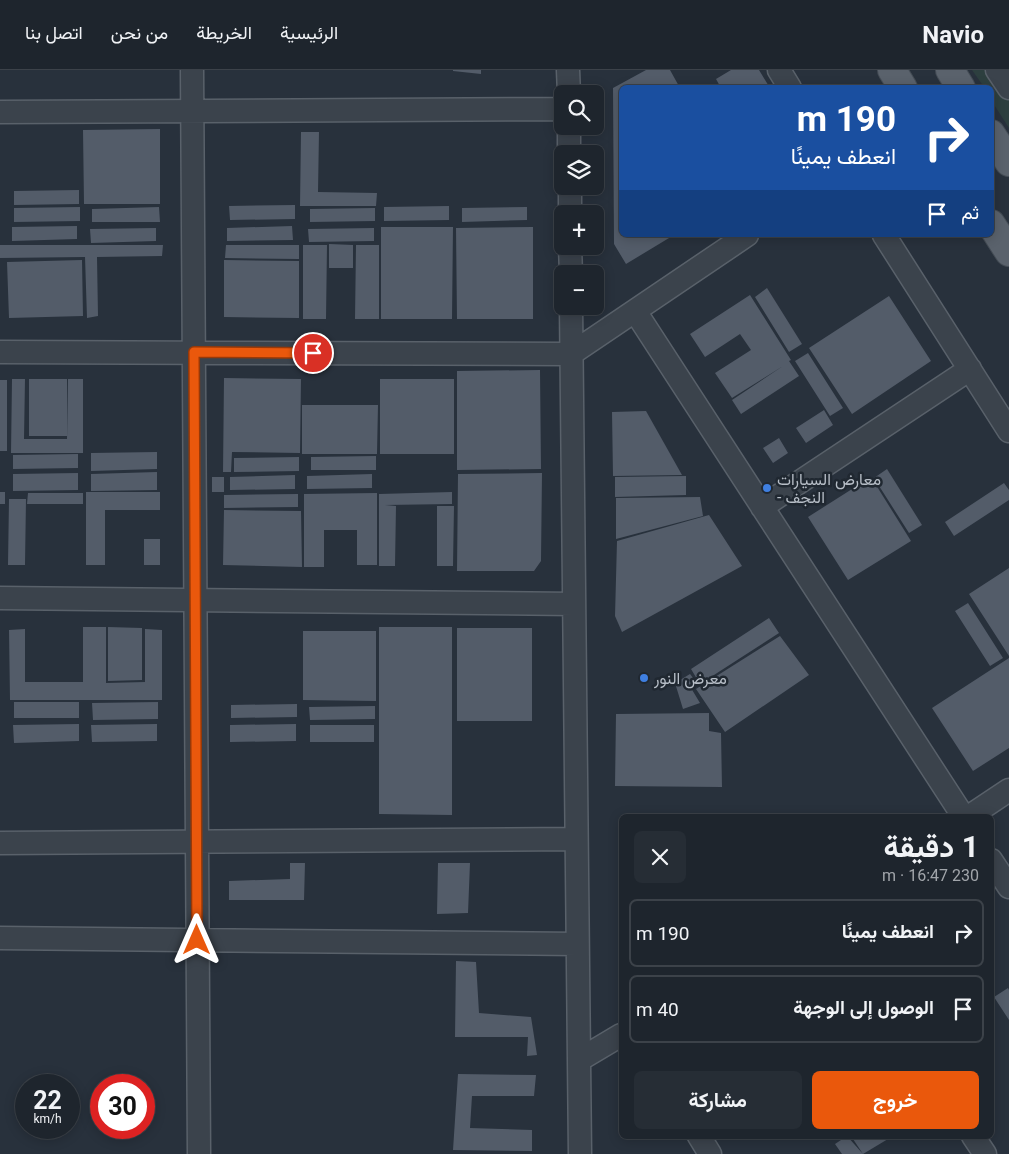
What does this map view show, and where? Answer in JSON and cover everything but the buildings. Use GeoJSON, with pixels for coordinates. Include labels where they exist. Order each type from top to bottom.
{"type":"FeatureCollection","features":[{"type":"Feature","properties":{"kind":"main road"},"geometry":{"type":"LineString","coordinates":[[892,70],[901,85]]}},
{"type":"Feature","properties":{"kind":"main road"},"geometry":{"type":"LineString","coordinates":[[950,70],[960,85]]}},
{"type":"Feature","properties":{"kind":"main road"},"geometry":{"type":"LineString","coordinates":[[994,139],[1009,162]]}},
{"type":"Feature","properties":{"kind":"main road"},"geometry":{"type":"LineString","coordinates":[[994,229],[1009,252]]}},
{"type":"Feature","properties":{"kind":"street"},"geometry":{"type":"LineString","coordinates":[[192,70],[199,1154]]}},
{"type":"Feature","properties":{"kind":"street"},"geometry":{"type":"LineString","coordinates":[[568,70],[569,85]]}},
{"type":"Feature","properties":{"kind":"street"},"geometry":{"type":"LineString","coordinates":[[779,70],[788,85]]}},
{"type":"Feature","properties":{"kind":"street"},"geometry":{"type":"LineString","coordinates":[[998,70],[1009,88]]}},
{"type":"Feature","properties":{"kind":"street"},"geometry":{"type":"LineString","coordinates":[[0,112],[554,109]]}},
{"type":"Feature","properties":{"kind":"street"},"geometry":{"type":"LineString","coordinates":[[0,352],[571,354],[744,237]]}},
{"type":"Feature","properties":{"kind":"street"},"geometry":{"type":"LineString","coordinates":[[885,237],[1009,431]]}},
{"type":"Feature","properties":{"kind":"street"},"geometry":{"type":"LineString","coordinates":[[635,311],[962,814]]}},
{"type":"Feature","properties":{"kind":"street"},"geometry":{"type":"LineString","coordinates":[[571,315],[580,1154]]}},
{"type":"Feature","properties":{"kind":"street"},"geometry":{"type":"LineString","coordinates":[[762,507],[970,369]]}},
{"type":"Feature","properties":{"kind":"street"},"geometry":{"type":"LineString","coordinates":[[0,598],[574,604]]}},
{"type":"Feature","properties":{"kind":"street"},"geometry":{"type":"LineString","coordinates":[[973,814],[1009,790]]}},
{"type":"Feature","properties":{"kind":"street"},"geometry":{"type":"LineString","coordinates":[[0,843],[576,839]]}},
{"type":"Feature","properties":{"kind":"street"},"geometry":{"type":"LineString","coordinates":[[994,864],[1009,887]]}},
{"type":"Feature","properties":{"kind":"street"},"geometry":{"type":"LineString","coordinates":[[0,938],[577,944]]}},
{"type":"Feature","properties":{"kind":"street"},"geometry":{"type":"LineString","coordinates":[[579,1060],[619,1036]]}},
{"type":"Feature","properties":{"kind":"street"},"geometry":{"type":"LineString","coordinates":[[700,1139],[710,1154]]}},
{"type":"Feature","properties":{"kind":"street"},"geometry":{"type":"LineString","coordinates":[[975,1139],[985,1154]]}},
{"type":"Feature","properties":{"kind":"shaded area"},"geometry":{"type":"Polygon","coordinates":[[[972,70],[1009,70],[1009,128],[994,105],[994,85],[983,85],[972,70]]]}},
{"type":"Feature","properties":{"kind":"place","name":"معارض السيارات - النجف"},"geometry":{"type":"Point","coordinates":[767,488]}},
{"type":"Feature","properties":{"kind":"place","name":"معرض النور"},"geometry":{"type":"Point","coordinates":[644,678]}},
{"type":"Feature","properties":{"kind":"route"},"geometry":{"type":"LineString","coordinates":[[197,940],[194,352],[313,353]]}}]}
